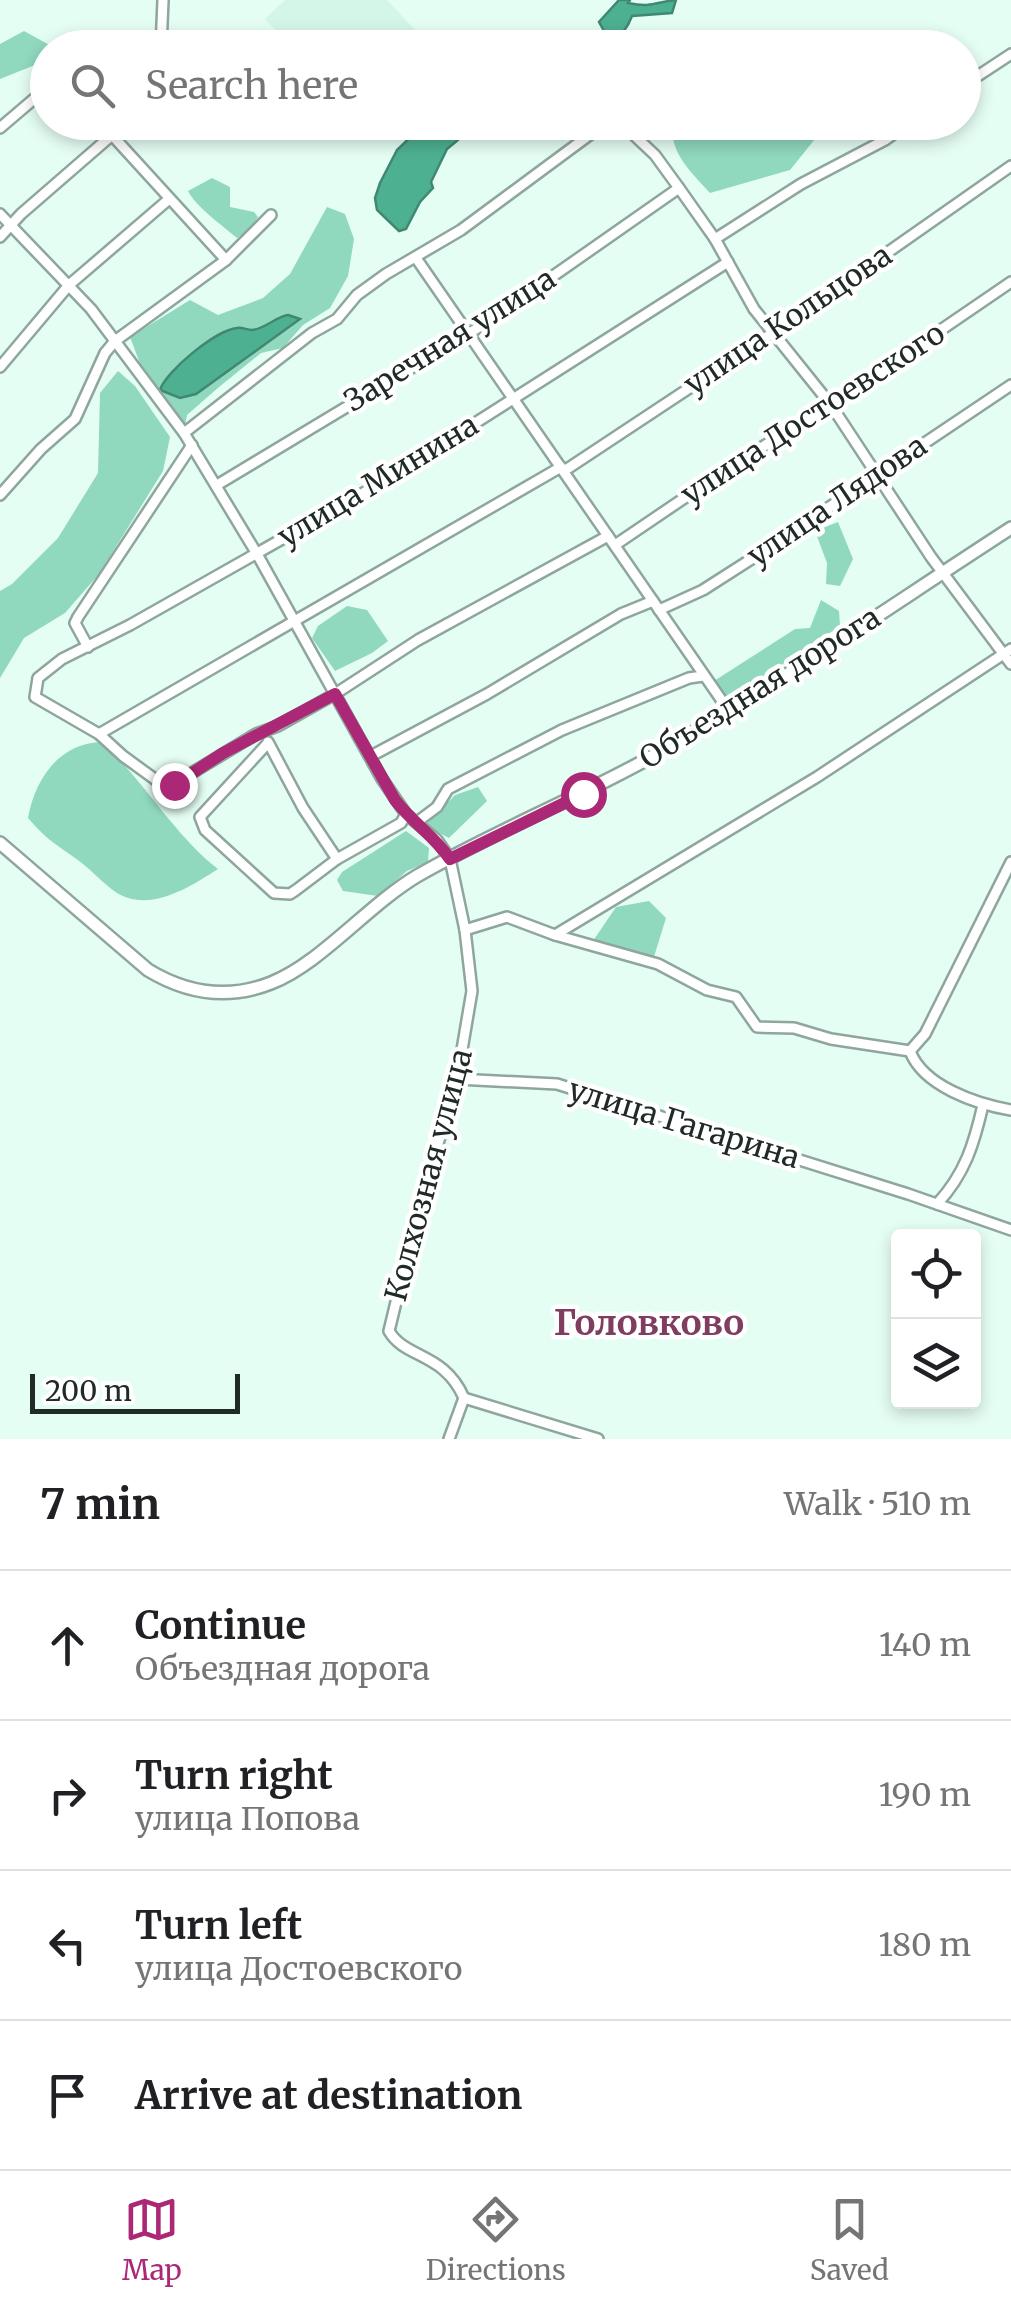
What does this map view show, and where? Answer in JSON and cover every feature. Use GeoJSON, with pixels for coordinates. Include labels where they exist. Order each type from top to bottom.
{"type":"FeatureCollection","features":[{"type":"Feature","properties":{"kind":"main road","name":"Объездная дорога"},"geometry":{"type":"LineString","coordinates":[[0,843],[148,970],[171,984],[207,993],[267,985],[289,975],[387,895],[450,859],[583,794],[729,711],[1011,528]]}},
{"type":"Feature","properties":{"kind":"street"},"geometry":{"type":"LineString","coordinates":[[161,30],[163,0]]}},
{"type":"Feature","properties":{"kind":"street"},"geometry":{"type":"LineString","coordinates":[[981,74],[1011,54]]}},
{"type":"Feature","properties":{"kind":"street"},"geometry":{"type":"LineString","coordinates":[[0,128],[30,102]]}},
{"type":"Feature","properties":{"kind":"street"},"geometry":{"type":"LineString","coordinates":[[0,237],[107,140]]}},
{"type":"Feature","properties":{"kind":"street"},"geometry":{"type":"LineString","coordinates":[[116,140],[226,260]]}},
{"type":"Feature","properties":{"kind":"street"},"geometry":{"type":"LineString","coordinates":[[184,433],[337,319],[357,296],[386,274],[461,230],[583,140]]}},
{"type":"Feature","properties":{"kind":"street"},"geometry":{"type":"LineString","coordinates":[[554,935],[1009,656],[943,572],[830,406],[754,309],[715,239],[655,155],[639,140]]}},
{"type":"Feature","properties":{"kind":"street"},"geometry":{"type":"LineString","coordinates":[[715,239],[801,184],[885,140]]}},
{"type":"Feature","properties":{"kind":"street","name":"улица Кольцова"},"geometry":{"type":"LineString","coordinates":[[99,734],[562,469],[774,332],[1011,166]]}},
{"type":"Feature","properties":{"kind":"street","name":"Заречная улица"},"geometry":{"type":"LineString","coordinates":[[217,484],[486,323],[679,188]]}},
{"type":"Feature","properties":{"kind":"street"},"geometry":{"type":"LineString","coordinates":[[0,367],[69,285],[168,200]]}},
{"type":"Feature","properties":{"kind":"street"},"geometry":{"type":"LineString","coordinates":[[0,214],[69,285],[184,433],[217,484],[382,779],[406,814],[437,840],[450,859]]}},
{"type":"Feature","properties":{"kind":"street"},"geometry":{"type":"LineString","coordinates":[[0,495],[41,448],[75,419],[115,341],[226,260],[271,215]]}},
{"type":"Feature","properties":{"kind":"street"},"geometry":{"type":"LineString","coordinates":[[416,258],[729,711]]}},
{"type":"Feature","properties":{"kind":"street","name":"улица Минина"},"geometry":{"type":"LineString","coordinates":[[99,734],[35,697],[38,678],[46,670],[381,483],[728,262]]}},
{"type":"Feature","properties":{"kind":"street","name":"улица Достоевского"},"geometry":{"type":"LineString","coordinates":[[615,545],[736,463],[830,406],[1011,282]]}},
{"type":"Feature","properties":{"kind":"street","name":"улица Лядова"},"geometry":{"type":"LineString","coordinates":[[371,756],[621,614],[703,590],[1011,384]]}},
{"type":"Feature","properties":{"kind":"street"},"geometry":{"type":"LineString","coordinates":[[88,647],[76,623],[78,617],[192,445]]}},
{"type":"Feature","properties":{"kind":"street"},"geometry":{"type":"LineString","coordinates":[[99,734],[167,788],[256,734],[335,694],[418,640],[608,536]]}},
{"type":"Feature","properties":{"kind":"street"},"geometry":{"type":"LineString","coordinates":[[417,822],[437,807],[448,789],[562,730],[689,678],[703,676]]}},
{"type":"Feature","properties":{"kind":"street"},"geometry":{"type":"LineString","coordinates":[[278,726],[267,744],[200,817],[205,830],[274,893],[290,894],[338,859],[396,826],[406,814]]}},
{"type":"Feature","properties":{"kind":"street"},"geometry":{"type":"LineString","coordinates":[[267,744],[302,808],[338,859]]}},
{"type":"Feature","properties":{"kind":"street","name":"Колхозная улица"},"geometry":{"type":"LineString","coordinates":[[450,859],[465,930],[472,992],[457,1078],[417,1215],[389,1332],[403,1345],[436,1362],[458,1384],[464,1398]]}},
{"type":"Feature","properties":{"kind":"street"},"geometry":{"type":"LineString","coordinates":[[910,1050],[924,1034],[1010,866]]}},
{"type":"Feature","properties":{"kind":"street"},"geometry":{"type":"LineString","coordinates":[[465,930],[507,917],[554,935],[658,964],[707,990],[736,997],[758,1027],[794,1028],[832,1040],[910,1050]]}},
{"type":"Feature","properties":{"kind":"street"},"geometry":{"type":"LineString","coordinates":[[910,1050],[920,1070],[983,1105],[1011,1110]]}},
{"type":"Feature","properties":{"kind":"street","name":"улица Гагарина"},"geometry":{"type":"LineString","coordinates":[[457,1078],[557,1084],[1011,1230]]}},
{"type":"Feature","properties":{"kind":"street"},"geometry":{"type":"LineString","coordinates":[[938,1204],[958,1182],[973,1148],[983,1105]]}},
{"type":"Feature","properties":{"kind":"street"},"geometry":{"type":"LineString","coordinates":[[449,1439],[464,1398],[598,1439]]}},
{"type":"Feature","properties":{"kind":"shaded area"},"geometry":{"type":"Polygon","coordinates":[[[285,0],[387,0],[415,30],[276,30],[265,19],[285,0]]]}},
{"type":"Feature","properties":{"kind":"shaded area"},"geometry":{"type":"Polygon","coordinates":[[[619,0],[643,5],[676,0],[672,13],[632,16],[625,30],[603,30],[599,22],[619,0]]]}},
{"type":"Feature","properties":{"kind":"shaded area"},"geometry":{"type":"Polygon","coordinates":[[[24,31],[30,34],[30,67],[0,79],[0,44],[24,31]]]}},
{"type":"Feature","properties":{"kind":"shaded area"},"geometry":{"type":"Polygon","coordinates":[[[407,140],[458,140],[447,149],[431,182],[433,188],[420,202],[406,229],[399,231],[377,210],[375,198],[397,150],[407,140]]]}},
{"type":"Feature","properties":{"kind":"shaded area"},"geometry":{"type":"Polygon","coordinates":[[[814,140],[790,170],[710,193],[689,170],[674,142],[814,140]]]}},
{"type":"Feature","properties":{"kind":"shaded area"},"geometry":{"type":"Polygon","coordinates":[[[212,178],[230,187],[230,207],[254,212],[258,217],[250,230],[237,238],[188,191],[212,178]]]}},
{"type":"Feature","properties":{"kind":"shaded area"},"geometry":{"type":"Polygon","coordinates":[[[327,207],[345,214],[354,239],[348,276],[330,308],[303,325],[283,348],[261,353],[219,387],[187,415],[184,431],[160,390],[142,369],[130,337],[190,300],[218,315],[263,298],[290,274],[327,207]]]}},
{"type":"Feature","properties":{"kind":"shaded area"},"geometry":{"type":"Polygon","coordinates":[[[288,315],[300,319],[196,394],[180,398],[160,390],[181,363],[205,343],[228,330],[257,329],[288,315]]]}},
{"type":"Feature","properties":{"kind":"shaded area"},"geometry":{"type":"Polygon","coordinates":[[[118,371],[135,386],[170,437],[163,471],[99,574],[65,613],[24,638],[0,678],[0,591],[58,538],[98,473],[100,393],[118,371]]]}},
{"type":"Feature","properties":{"kind":"shaded area"},"geometry":{"type":"Polygon","coordinates":[[[838,522],[853,559],[840,586],[826,584],[827,563],[815,531],[838,522]]]}},
{"type":"Feature","properties":{"kind":"shaded area"},"geometry":{"type":"Polygon","coordinates":[[[821,600],[839,611],[840,626],[727,701],[714,681],[795,629],[810,628],[821,600]]]}},
{"type":"Feature","properties":{"kind":"shaded area"},"geometry":{"type":"Polygon","coordinates":[[[347,606],[367,610],[388,641],[335,671],[312,638],[318,626],[347,606]]]}},
{"type":"Feature","properties":{"kind":"shaded area"},"geometry":{"type":"Polygon","coordinates":[[[102,742],[187,840],[218,869],[169,895],[130,898],[117,893],[34,825],[28,818],[31,804],[52,766],[73,749],[102,742]]]}},
{"type":"Feature","properties":{"kind":"shaded area"},"geometry":{"type":"Polygon","coordinates":[[[478,787],[487,801],[449,838],[425,826],[455,795],[478,787]]]}},
{"type":"Feature","properties":{"kind":"shaded area"},"geometry":{"type":"Polygon","coordinates":[[[406,831],[429,848],[428,862],[407,871],[378,896],[343,891],[337,880],[342,872],[406,831]]]}},
{"type":"Feature","properties":{"kind":"shaded area"},"geometry":{"type":"Polygon","coordinates":[[[649,901],[666,918],[653,960],[593,941],[616,907],[649,901]]]}},
{"type":"Feature","properties":{"kind":"district","name":"Головково"},"geometry":{"type":"Point","coordinates":[649,1323]}},
{"type":"Feature","properties":{"kind":"route"},"geometry":{"type":"LineString","coordinates":[[174,785],[256,734],[335,694],[395,800],[437,840],[450,859],[583,794]]}}]}
